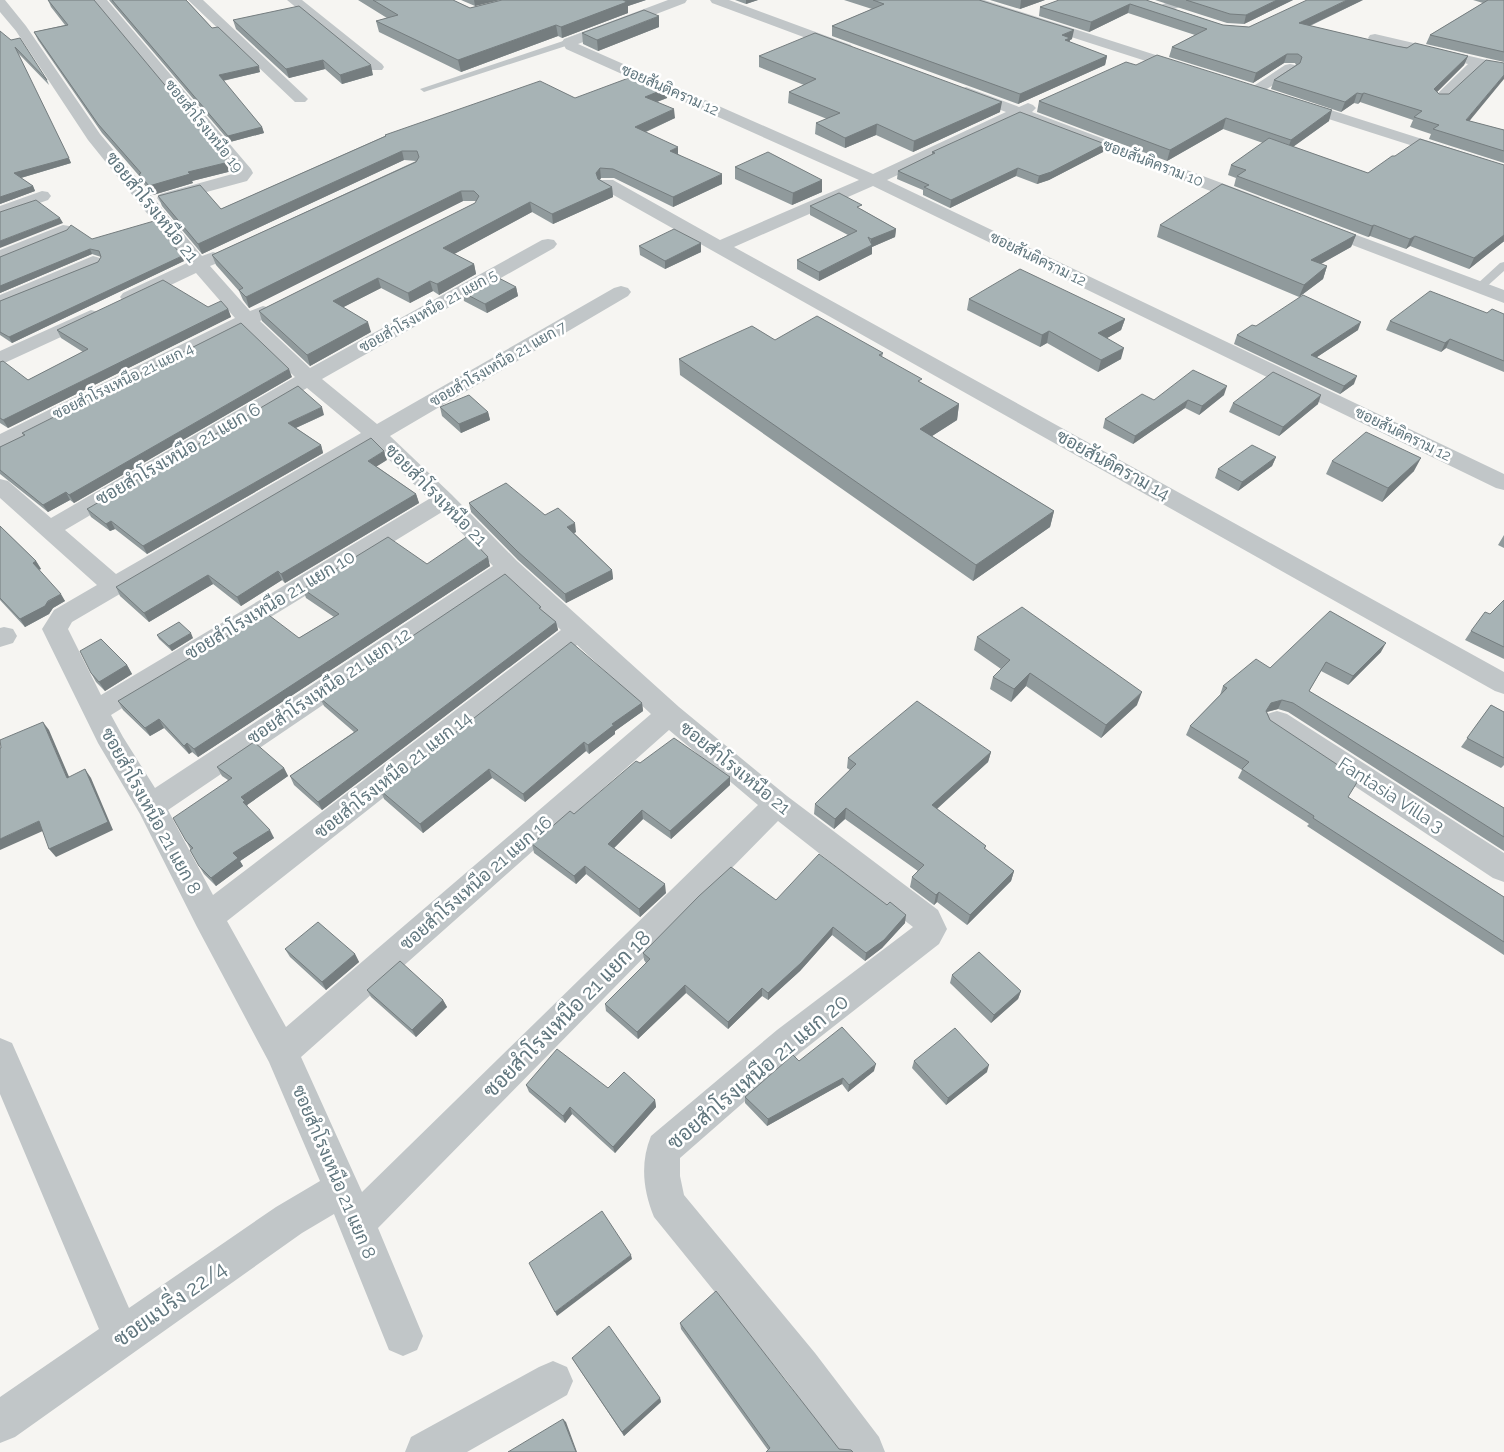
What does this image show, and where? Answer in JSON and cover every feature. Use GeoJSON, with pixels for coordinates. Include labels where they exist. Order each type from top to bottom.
{"type":"FeatureCollection","features":[{"type":"Feature","properties":{"kind":"street","name":"ซอยสำโรงเหนือ 19"},"geometry":{"type":"LineString","coordinates":[[100,0],[245,173],[241,177],[148,203]]}},
{"type":"Feature","properties":{"kind":"street"},"geometry":{"type":"LineString","coordinates":[[196,0],[300,99]]}},
{"type":"Feature","properties":{"kind":"street"},"geometry":{"type":"LineString","coordinates":[[294,0],[378,66]]}},
{"type":"Feature","properties":{"kind":"street"},"geometry":{"type":"LineString","coordinates":[[569,42],[680,0]]}},
{"type":"Feature","properties":{"kind":"street"},"geometry":{"type":"LineString","coordinates":[[717,0],[863,54]]}},
{"type":"Feature","properties":{"kind":"street"},"geometry":{"type":"LineString","coordinates":[[970,0],[1202,74]]}},
{"type":"Feature","properties":{"kind":"street"},"geometry":{"type":"LineString","coordinates":[[1164,9],[1186,0]]}},
{"type":"Feature","properties":{"kind":"street","name":"ซอยสำโรงเหนือ 21"},"geometry":{"type":"LineString","coordinates":[[0,3],[21,29],[94,137],[198,264],[247,320],[308,378],[376,435],[444,500],[508,567],[669,714],[778,804],[927,920],[931,929]]}},
{"type":"Feature","properties":{"kind":"street"},"geometry":{"type":"LineString","coordinates":[[1149,5],[1181,15]]}},
{"type":"Feature","properties":{"kind":"street"},"geometry":{"type":"LineString","coordinates":[[1020,16],[1037,10]]}},
{"type":"Feature","properties":{"kind":"street"},"geometry":{"type":"LineString","coordinates":[[1375,38],[1504,68]]}},
{"type":"Feature","properties":{"kind":"street","name":"ซอยสันติคราม 12"},"geometry":{"type":"LineString","coordinates":[[569,42],[571,46],[873,180],[1504,483]]}},
{"type":"Feature","properties":{"kind":"street"},"geometry":{"type":"LineString","coordinates":[[1126,64],[1175,52]]}},
{"type":"Feature","properties":{"kind":"street"},"geometry":{"type":"LineString","coordinates":[[1440,99],[1478,62]]}},
{"type":"Feature","properties":{"kind":"street"},"geometry":{"type":"LineString","coordinates":[[1254,91],[1290,68]]}},
{"type":"Feature","properties":{"kind":"street"},"geometry":{"type":"LineString","coordinates":[[1237,86],[1504,170]]}},
{"type":"Feature","properties":{"kind":"street","name":"ซอยสันติคราม 10"},"geometry":{"type":"LineString","coordinates":[[955,88],[1270,207]]}},
{"type":"Feature","properties":{"kind":"street"},"geometry":{"type":"LineString","coordinates":[[722,246],[873,180],[1046,100]]}},
{"type":"Feature","properties":{"kind":"street","name":"ซอยสันติคราม 14"},"geometry":{"type":"LineString","coordinates":[[607,184],[722,246],[1504,684]]}},
{"type":"Feature","properties":{"kind":"street"},"geometry":{"type":"LineString","coordinates":[[0,212],[42,196]]}},
{"type":"Feature","properties":{"kind":"street"},"geometry":{"type":"LineString","coordinates":[[1307,221],[1504,297]]}},
{"type":"Feature","properties":{"kind":"street"},"geometry":{"type":"LineString","coordinates":[[0,257],[63,230]]}},
{"type":"Feature","properties":{"kind":"street","name":"ซอยสำโรงเหนือ 21 แยก 5"},"geometry":{"type":"LineString","coordinates":[[308,378],[548,244]]}},
{"type":"Feature","properties":{"kind":"street"},"geometry":{"type":"LineString","coordinates":[[0,359],[225,252]]}},
{"type":"Feature","properties":{"kind":"street"},"geometry":{"type":"LineString","coordinates":[[0,302],[93,262]]}},
{"type":"Feature","properties":{"kind":"street","name":"ซอยสำโรงเหนือ 21 แยก 7"},"geometry":{"type":"LineString","coordinates":[[376,435],[621,292]]}},
{"type":"Feature","properties":{"kind":"street","name":"ซอยสำโรงเหนือ 21 แยก 4"},"geometry":{"type":"LineString","coordinates":[[0,443],[281,302]]}},
{"type":"Feature","properties":{"kind":"street","name":"ซอยสำโรงเหนือ 21 แยก 6"},"geometry":{"type":"LineString","coordinates":[[48,530],[308,378]]}},
{"type":"Feature","properties":{"kind":"street","name":"ซอยสำโรงเหนือ 21 แยก 8"},"geometry":{"type":"LineString","coordinates":[[376,435],[63,616],[55,629],[112,743],[150,806],[282,1052],[357,1223],[403,1336]]}},
{"type":"Feature","properties":{"kind":"street"},"geometry":{"type":"LineString","coordinates":[[0,486],[114,586]]}},
{"type":"Feature","properties":{"kind":"street","name":"ซอยสำโรงเหนือ 21 แยก 10"},"geometry":{"type":"LineString","coordinates":[[96,711],[444,500]]}},
{"type":"Feature","properties":{"kind":"street","name":"ซอยสำโรงเหนือ 21 แยก 12"},"geometry":{"type":"LineString","coordinates":[[150,806],[508,567]]}},
{"type":"Feature","properties":{"kind":"street","name":"ซอยสำโรงเหนือ 21 แยก 14"},"geometry":{"type":"LineString","coordinates":[[208,917],[577,632]]}},
{"type":"Feature","properties":{"kind":"street","name":"ซอยสำโรงเหนือ 21 แยก 16"},"geometry":{"type":"LineString","coordinates":[[282,1052],[669,714]]}},
{"type":"Feature","properties":{"kind":"street","name":"Fantasia Villa 3"},"geometry":{"type":"LineString","coordinates":[[1277,721],[1504,869]]}},
{"type":"Feature","properties":{"kind":"street","name":"ซอยสำโรงเหนือ 21 แยก 18"},"geometry":{"type":"LineString","coordinates":[[357,1223],[778,804]]}},
{"type":"Feature","properties":{"kind":"street","name":"ซอยสำโรงเหนือ 21 แยก 20"},"geometry":{"type":"LineString","coordinates":[[864,1452],[801,1367],[667,1204],[661,1175],[661,1160],[664,1148],[790,1041],[928,934],[931,929]]}},
{"type":"Feature","properties":{"kind":"street"},"geometry":{"type":"LineString","coordinates":[[0,1054],[122,1337]]}},
{"type":"Feature","properties":{"kind":"street","name":"ซอยแบริ่ง 22/4"},"geometry":{"type":"LineString","coordinates":[[0,1422],[289,1220],[342,1189]]}},
{"type":"Feature","properties":{"kind":"street"},"geometry":{"type":"LineString","coordinates":[[426,1452],[553,1381]]}},
{"type":"Feature","properties":{"kind":"lane"},"geometry":{"type":"LineString","coordinates":[[424,89],[569,42]]}},
{"type":"Feature","properties":{"kind":"lane"},"geometry":{"type":"LineString","coordinates":[[1480,287],[1504,264]]}},
{"type":"Feature","properties":{"kind":"building"},"geometry":{"type":"Polygon","coordinates":[[[48,0],[94,0],[229,162],[188,172],[190,174],[149,186],[139,174],[141,173],[98,124],[34,32],[68,25],[48,0]]]}},
{"type":"Feature","properties":{"kind":"building"},"geometry":{"type":"Polygon","coordinates":[[[112,0],[186,0],[212,28],[218,27],[259,66],[219,75],[262,127],[228,136],[112,0]]]}},
{"type":"Feature","properties":{"kind":"building"},"geometry":{"type":"Polygon","coordinates":[[[373,0],[453,0],[470,8],[502,0],[623,0],[627,2],[561,27],[556,25],[458,60],[376,21],[398,15],[373,0]]]}},
{"type":"Feature","properties":{"kind":"building"},"geometry":{"type":"Polygon","coordinates":[[[873,0],[979,0],[1074,30],[1062,35],[1070,38],[1065,40],[1107,56],[1020,94],[832,26],[884,4],[873,0]]]}},
{"type":"Feature","properties":{"kind":"building"},"geometry":{"type":"Polygon","coordinates":[[[1059,0],[1146,0],[1223,25],[1249,27],[1307,0],[1347,0],[1299,23],[1396,46],[1407,48],[1415,43],[1468,56],[1434,89],[1439,94],[1449,94],[1486,60],[1504,63],[1504,75],[1466,120],[1504,130],[1504,151],[1433,129],[1439,125],[1414,117],[1422,111],[1364,93],[1357,93],[1345,102],[1274,80],[1300,63],[1302,57],[1298,54],[1287,54],[1256,73],[1172,47],[1207,29],[1130,4],[1091,22],[1040,7],[1059,0]]]}},
{"type":"Feature","properties":{"kind":"building"},"geometry":{"type":"Polygon","coordinates":[[[1186,0],[1277,0],[1246,15],[1230,14],[1186,0]]]}},
{"type":"Feature","properties":{"kind":"building"},"geometry":{"type":"Polygon","coordinates":[[[1488,0],[1504,0],[1504,52],[1430,35],[1488,0]]]}},
{"type":"Feature","properties":{"kind":"building"},"geometry":{"type":"Polygon","coordinates":[[[299,6],[371,65],[340,75],[323,60],[286,69],[233,20],[299,6]]]}},
{"type":"Feature","properties":{"kind":"building"},"geometry":{"type":"Polygon","coordinates":[[[644,10],[659,16],[597,40],[582,33],[644,10]]]}},
{"type":"Feature","properties":{"kind":"building"},"geometry":{"type":"Polygon","coordinates":[[[0,31],[11,40],[20,38],[47,80],[15,47],[69,158],[14,173],[33,186],[0,197],[0,31]]]}},
{"type":"Feature","properties":{"kind":"building"},"geometry":{"type":"Polygon","coordinates":[[[815,33],[1002,102],[914,141],[877,124],[845,138],[816,123],[840,113],[789,92],[816,79],[759,56],[815,33]]]}},
{"type":"Feature","properties":{"kind":"building"},"geometry":{"type":"Polygon","coordinates":[[[1157,55],[1332,110],[1291,140],[1226,118],[1170,150],[1039,101],[1126,62],[1136,65],[1157,55]]]}},
{"type":"Feature","properties":{"kind":"building"},"geometry":{"type":"Polygon","coordinates":[[[634,76],[667,88],[645,97],[674,109],[635,127],[678,147],[670,151],[722,174],[673,197],[613,169],[600,168],[596,173],[598,179],[612,187],[552,214],[530,202],[443,248],[474,264],[437,284],[430,281],[408,293],[378,278],[333,301],[368,322],[307,355],[259,311],[475,203],[479,196],[474,191],[461,191],[246,297],[239,290],[243,288],[212,255],[416,162],[419,157],[417,151],[402,151],[198,244],[158,196],[200,185],[221,209],[385,135],[540,81],[575,98],[634,76]]]}},
{"type":"Feature","properties":{"kind":"building"},"geometry":{"type":"Polygon","coordinates":[[[1020,112],[1105,144],[1051,172],[1039,176],[1018,168],[951,200],[924,187],[929,185],[898,171],[935,153],[932,152],[1020,112]]]}},
{"type":"Feature","properties":{"kind":"building"},"geometry":{"type":"Polygon","coordinates":[[[1269,138],[1368,173],[1420,139],[1504,165],[1504,235],[1474,258],[1415,236],[1410,239],[1374,225],[1372,226],[1237,176],[1246,170],[1231,165],[1269,138]]]}},
{"type":"Feature","properties":{"kind":"building"},"geometry":{"type":"Polygon","coordinates":[[[768,152],[822,180],[793,193],[735,167],[768,152]]]}},
{"type":"Feature","properties":{"kind":"building"},"geometry":{"type":"Polygon","coordinates":[[[1222,184],[1356,235],[1311,260],[1327,266],[1304,285],[1160,225],[1222,184]]]}},
{"type":"Feature","properties":{"kind":"building"},"geometry":{"type":"Polygon","coordinates":[[[839,193],[862,205],[857,207],[896,229],[871,239],[868,237],[872,245],[819,272],[797,260],[857,231],[810,206],[839,193]]]}},
{"type":"Feature","properties":{"kind":"building"},"geometry":{"type":"Polygon","coordinates":[[[36,200],[60,218],[0,241],[0,212],[36,200]]]}},
{"type":"Feature","properties":{"kind":"building"},"geometry":{"type":"Polygon","coordinates":[[[154,221],[182,256],[9,337],[0,332],[0,301],[98,262],[101,257],[99,251],[90,249],[0,286],[0,257],[67,230],[71,225],[92,239],[154,221]]]}},
{"type":"Feature","properties":{"kind":"building"},"geometry":{"type":"Polygon","coordinates":[[[674,229],[701,243],[665,261],[639,246],[674,229]]]}},
{"type":"Feature","properties":{"kind":"building"},"geometry":{"type":"Polygon","coordinates":[[[1020,269],[1125,319],[1098,333],[1124,348],[1101,360],[1049,331],[1042,335],[969,299],[1020,269]]]}},
{"type":"Feature","properties":{"kind":"building"},"geometry":{"type":"Polygon","coordinates":[[[493,275],[516,287],[485,304],[462,292],[493,275]]]}},
{"type":"Feature","properties":{"kind":"building"},"geometry":{"type":"Polygon","coordinates":[[[163,280],[208,307],[221,301],[228,309],[3,420],[0,418],[0,362],[3,361],[28,380],[88,349],[57,330],[163,280]]]}},
{"type":"Feature","properties":{"kind":"building"},"geometry":{"type":"Polygon","coordinates":[[[1430,291],[1487,313],[1492,309],[1504,314],[1504,361],[1450,339],[1445,343],[1390,321],[1430,291]]]}},
{"type":"Feature","properties":{"kind":"building"},"geometry":{"type":"Polygon","coordinates":[[[1303,295],[1361,322],[1311,355],[1357,376],[1344,386],[1237,335],[1252,325],[1256,326],[1303,295]]]}},
{"type":"Feature","properties":{"kind":"building"},"geometry":{"type":"Polygon","coordinates":[[[817,316],[883,353],[879,355],[922,379],[918,381],[959,404],[920,429],[1054,511],[976,565],[679,359],[752,326],[775,340],[817,316]]]}},
{"type":"Feature","properties":{"kind":"building"},"geometry":{"type":"Polygon","coordinates":[[[241,323],[289,369],[69,495],[66,492],[43,505],[0,470],[0,447],[25,435],[22,433],[241,323]]]}},
{"type":"Feature","properties":{"kind":"building"},"geometry":{"type":"Polygon","coordinates":[[[1193,370],[1227,386],[1202,406],[1188,400],[1135,436],[1105,419],[1142,394],[1154,400],[1193,370]]]}},
{"type":"Feature","properties":{"kind":"building"},"geometry":{"type":"Polygon","coordinates":[[[1273,372],[1321,395],[1283,427],[1233,403],[1273,372]]]}},
{"type":"Feature","properties":{"kind":"building"},"geometry":{"type":"Polygon","coordinates":[[[298,386],[322,407],[288,423],[321,445],[143,546],[111,521],[106,524],[87,509],[298,386]]]}},
{"type":"Feature","properties":{"kind":"building"},"geometry":{"type":"Polygon","coordinates":[[[469,395],[488,412],[459,424],[440,407],[469,395]]]}},
{"type":"Feature","properties":{"kind":"building"},"geometry":{"type":"Polygon","coordinates":[[[1366,432],[1421,458],[1388,488],[1332,461],[1366,432]]]}},
{"type":"Feature","properties":{"kind":"building"},"geometry":{"type":"Polygon","coordinates":[[[371,438],[384,451],[368,461],[416,494],[281,574],[278,571],[237,597],[208,575],[144,613],[116,587],[371,438]]]}},
{"type":"Feature","properties":{"kind":"building"},"geometry":{"type":"Polygon","coordinates":[[[1252,445],[1276,457],[1242,482],[1218,469],[1252,445]]]}},
{"type":"Feature","properties":{"kind":"building"},"geometry":{"type":"Polygon","coordinates":[[[506,483],[545,515],[558,508],[575,523],[567,527],[612,570],[565,594],[517,551],[469,503],[506,483]]]}},
{"type":"Feature","properties":{"kind":"building"},"geometry":{"type":"Polygon","coordinates":[[[0,526],[36,561],[33,563],[61,594],[48,601],[45,606],[20,619],[0,598],[0,526]]]}},
{"type":"Feature","properties":{"kind":"building"},"geometry":{"type":"Polygon","coordinates":[[[468,536],[488,557],[194,749],[187,743],[184,746],[159,719],[145,728],[118,701],[266,613],[299,638],[339,614],[303,589],[388,537],[427,564],[468,536]]]}},
{"type":"Feature","properties":{"kind":"building"},"geometry":{"type":"Polygon","coordinates":[[[505,574],[556,622],[318,802],[290,776],[358,730],[320,698],[505,574]]]}},
{"type":"Feature","properties":{"kind":"building"},"geometry":{"type":"Polygon","coordinates":[[[1504,600],[1504,647],[1471,631],[1485,612],[1490,614],[1504,600]]]}},
{"type":"Feature","properties":{"kind":"building"},"geometry":{"type":"Polygon","coordinates":[[[1022,607],[1142,692],[1106,725],[1030,673],[1014,689],[993,677],[1010,660],[977,637],[1022,607]]]}},
{"type":"Feature","properties":{"kind":"building"},"geometry":{"type":"Polygon","coordinates":[[[1330,611],[1386,643],[1353,676],[1326,662],[1309,691],[1504,808],[1504,837],[1293,703],[1282,700],[1271,703],[1266,711],[1270,720],[1359,779],[1348,797],[1504,897],[1504,942],[1313,818],[1314,816],[1242,769],[1249,762],[1190,726],[1227,688],[1223,686],[1256,659],[1270,668],[1330,611]]]}},
{"type":"Feature","properties":{"kind":"building"},"geometry":{"type":"Polygon","coordinates":[[[179,622],[191,633],[169,646],[157,635],[179,622]]]}},
{"type":"Feature","properties":{"kind":"building"},"geometry":{"type":"Polygon","coordinates":[[[101,639],[127,665],[99,682],[91,673],[80,651],[101,639]]]}},
{"type":"Feature","properties":{"kind":"building"},"geometry":{"type":"Polygon","coordinates":[[[571,642],[642,703],[612,724],[614,725],[588,745],[584,742],[523,794],[489,769],[420,824],[381,791],[571,642]]]}},
{"type":"Feature","properties":{"kind":"building"},"geometry":{"type":"Polygon","coordinates":[[[917,701],[991,752],[932,805],[986,846],[984,848],[1014,871],[970,915],[939,892],[936,895],[912,877],[924,865],[846,808],[835,819],[815,804],[856,764],[848,758],[917,701]]]}},
{"type":"Feature","properties":{"kind":"building"},"geometry":{"type":"Polygon","coordinates":[[[1491,705],[1504,712],[1504,758],[1467,738],[1491,705]]]}},
{"type":"Feature","properties":{"kind":"building"},"geometry":{"type":"Polygon","coordinates":[[[43,722],[67,778],[85,769],[108,822],[49,849],[39,821],[0,839],[0,740],[43,722]]]}},
{"type":"Feature","properties":{"kind":"building"},"geometry":{"type":"Polygon","coordinates":[[[674,738],[730,777],[670,831],[642,810],[608,844],[665,884],[639,909],[585,866],[574,876],[532,844],[570,811],[574,814],[636,761],[640,763],[674,738]]]}},
{"type":"Feature","properties":{"kind":"building"},"geometry":{"type":"Polygon","coordinates":[[[254,742],[284,768],[241,797],[245,801],[243,802],[270,830],[233,853],[238,858],[211,878],[199,866],[190,850],[193,848],[186,841],[173,818],[232,778],[217,767],[254,742]]]}},
{"type":"Feature","properties":{"kind":"building"},"geometry":{"type":"Polygon","coordinates":[[[819,854],[887,905],[890,902],[906,915],[884,940],[866,953],[833,927],[801,963],[768,993],[762,988],[728,1022],[685,985],[637,1032],[605,1004],[650,959],[643,953],[699,896],[731,867],[776,900],[819,854]]]}},
{"type":"Feature","properties":{"kind":"building"},"geometry":{"type":"Polygon","coordinates":[[[318,922],[355,954],[322,982],[285,949],[318,922]]]}},
{"type":"Feature","properties":{"kind":"building"},"geometry":{"type":"Polygon","coordinates":[[[979,952],[1021,991],[994,1015],[952,975],[979,952]]]}},
{"type":"Feature","properties":{"kind":"building"},"geometry":{"type":"Polygon","coordinates":[[[400,961],[443,1000],[412,1030],[367,990],[400,961]]]}},
{"type":"Feature","properties":{"kind":"building"},"geometry":{"type":"Polygon","coordinates":[[[842,1027],[876,1064],[849,1085],[843,1078],[768,1119],[745,1097],[793,1055],[799,1061],[842,1027]]]}},
{"type":"Feature","properties":{"kind":"building"},"geometry":{"type":"Polygon","coordinates":[[[955,1028],[989,1065],[948,1098],[914,1061],[955,1028]]]}},
{"type":"Feature","properties":{"kind":"building"},"geometry":{"type":"Polygon","coordinates":[[[557,1049],[608,1088],[624,1072],[655,1100],[613,1147],[570,1107],[563,1116],[526,1085],[557,1049]]]}},
{"type":"Feature","properties":{"kind":"building"},"geometry":{"type":"Polygon","coordinates":[[[602,1211],[631,1255],[555,1312],[529,1263],[602,1211]]]}},
{"type":"Feature","properties":{"kind":"building"},"geometry":{"type":"Polygon","coordinates":[[[716,1291],[839,1449],[851,1450],[853,1452],[766,1452],[770,1448],[680,1323],[716,1291]]]}},
{"type":"Feature","properties":{"kind":"building"},"geometry":{"type":"Polygon","coordinates":[[[609,1326],[660,1398],[622,1432],[572,1358],[609,1326]]]}},
{"type":"Feature","properties":{"kind":"building"},"geometry":{"type":"Polygon","coordinates":[[[563,1419],[576,1452],[508,1452],[563,1419]]]}}]}
